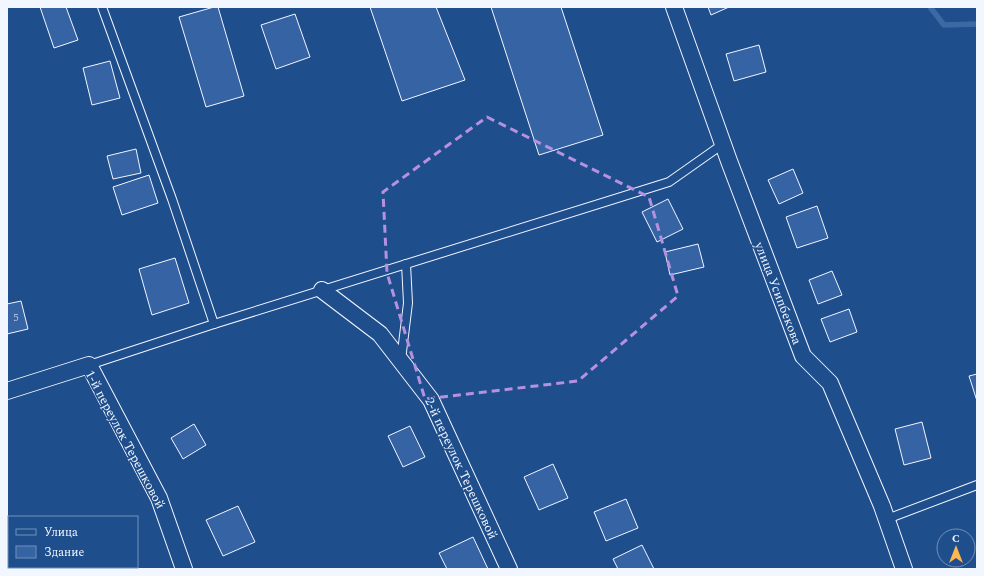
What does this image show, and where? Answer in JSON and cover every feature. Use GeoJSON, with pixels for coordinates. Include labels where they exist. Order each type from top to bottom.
{"type":"FeatureCollection","features":[{"type":"Feature","properties":{"kind":"street","name":"улица Усипбекова"},"geometry":{"type":"LineString","coordinates":[[674,7],[723,144],[803,356],[830,383],[887,519],[904,569]]}},
{"type":"Feature","properties":{"kind":"street","name":"2-й переулок Терешковой"},"geometry":{"type":"LineString","coordinates":[[322,290],[380,334],[431,400],[509,569]]}},
{"type":"Feature","properties":{"kind":"street","name":"1-й переулок Терешковой"},"geometry":{"type":"LineString","coordinates":[[7,391],[89,365],[159,498],[184,569]]}},
{"type":"Feature","properties":{"kind":"lane"},"geometry":{"type":"LineString","coordinates":[[102,7],[172,199],[214,324]]}},
{"type":"Feature","properties":{"kind":"lane"},"geometry":{"type":"LineString","coordinates":[[89,365],[214,324],[669,182],[723,144]]}},
{"type":"Feature","properties":{"kind":"lane"},"geometry":{"type":"LineString","coordinates":[[401,360],[408,303],[406,264]]}},
{"type":"Feature","properties":{"kind":"lane"},"geometry":{"type":"LineString","coordinates":[[887,519],[977,485]]}},
{"type":"Feature","properties":{"kind":"highlighted area"},"geometry":{"type":"Polygon","coordinates":[[[487,117],[649,197],[678,296],[578,381],[425,399],[387,273],[383,192],[487,117]]]}},
{"type":"Feature","properties":{"kind":"building"},"geometry":{"type":"Polygon","coordinates":[[[40,7],[66,7],[78,40],[54,48],[40,7]]]}},
{"type":"Feature","properties":{"kind":"building"},"geometry":{"type":"Polygon","coordinates":[[[218,7],[244,96],[206,107],[179,17],[218,7]]]}},
{"type":"Feature","properties":{"kind":"building"},"geometry":{"type":"Polygon","coordinates":[[[370,7],[436,7],[465,80],[402,101],[370,7]]]}},
{"type":"Feature","properties":{"kind":"building"},"geometry":{"type":"Polygon","coordinates":[[[491,7],[561,7],[603,135],[539,155],[491,7]]]}},
{"type":"Feature","properties":{"kind":"building"},"geometry":{"type":"Polygon","coordinates":[[[708,7],[729,7],[711,15],[708,7]]]}},
{"type":"Feature","properties":{"kind":"building"},"geometry":{"type":"Polygon","coordinates":[[[295,14],[310,57],[276,69],[261,25],[295,14]]]}},
{"type":"Feature","properties":{"kind":"building"},"geometry":{"type":"Polygon","coordinates":[[[759,45],[766,72],[734,81],[726,54],[759,45]]]}},
{"type":"Feature","properties":{"kind":"building"},"geometry":{"type":"Polygon","coordinates":[[[110,61],[120,98],[92,105],[83,68],[110,61]]]}},
{"type":"Feature","properties":{"kind":"building"},"geometry":{"type":"Polygon","coordinates":[[[136,149],[141,173],[113,179],[107,156],[136,149]]]}},
{"type":"Feature","properties":{"kind":"building"},"geometry":{"type":"Polygon","coordinates":[[[793,169],[803,193],[779,204],[768,180],[793,169]]]}},
{"type":"Feature","properties":{"kind":"building"},"geometry":{"type":"Polygon","coordinates":[[[149,175],[158,203],[122,215],[113,187],[149,175]]]}},
{"type":"Feature","properties":{"kind":"building"},"geometry":{"type":"Polygon","coordinates":[[[668,199],[683,229],[657,242],[642,212],[668,199]]]}},
{"type":"Feature","properties":{"kind":"building"},"geometry":{"type":"Polygon","coordinates":[[[817,206],[828,238],[797,248],[786,217],[817,206]]]}},
{"type":"Feature","properties":{"kind":"building"},"geometry":{"type":"Polygon","coordinates":[[[698,244],[704,267],[670,275],[665,252],[698,244]]]}},
{"type":"Feature","properties":{"kind":"building"},"geometry":{"type":"Polygon","coordinates":[[[175,258],[189,303],[152,315],[139,269],[175,258]]]}},
{"type":"Feature","properties":{"kind":"building"},"geometry":{"type":"Polygon","coordinates":[[[832,271],[842,295],[818,304],[809,280],[832,271]]]}},
{"type":"Feature","properties":{"kind":"building"},"geometry":{"type":"Polygon","coordinates":[[[21,301],[28,329],[7,334],[7,304],[21,301]]]}},
{"type":"Feature","properties":{"kind":"building"},"geometry":{"type":"Polygon","coordinates":[[[849,309],[857,332],[830,342],[821,319],[849,309]]]}},
{"type":"Feature","properties":{"kind":"building"},"geometry":{"type":"Polygon","coordinates":[[[977,374],[977,401],[969,376],[977,374]]]}},
{"type":"Feature","properties":{"kind":"building"},"geometry":{"type":"Polygon","coordinates":[[[922,422],[931,458],[904,465],[895,429],[922,422]]]}},
{"type":"Feature","properties":{"kind":"building"},"geometry":{"type":"Polygon","coordinates":[[[194,424],[206,445],[183,459],[171,438],[194,424]]]}},
{"type":"Feature","properties":{"kind":"building"},"geometry":{"type":"Polygon","coordinates":[[[410,426],[425,457],[403,467],[388,436],[410,426]]]}},
{"type":"Feature","properties":{"kind":"building"},"geometry":{"type":"Polygon","coordinates":[[[553,464],[568,498],[539,510],[524,477],[553,464]]]}},
{"type":"Feature","properties":{"kind":"building"},"geometry":{"type":"Polygon","coordinates":[[[626,499],[638,528],[606,541],[594,512],[626,499]]]}},
{"type":"Feature","properties":{"kind":"building"},"geometry":{"type":"Polygon","coordinates":[[[238,506],[255,542],[223,556],[206,520],[238,506]]]}},
{"type":"Feature","properties":{"kind":"building"},"geometry":{"type":"Polygon","coordinates":[[[473,537],[488,569],[447,569],[439,553],[473,537]]]}},
{"type":"Feature","properties":{"kind":"building"},"geometry":{"type":"Polygon","coordinates":[[[642,545],[654,569],[618,569],[613,559],[642,545]]]}},
{"type":"Feature","properties":{"kind":"waterway"},"geometry":{"type":"LineString","coordinates":[[930,7],[944,25],[977,24]]}}]}
